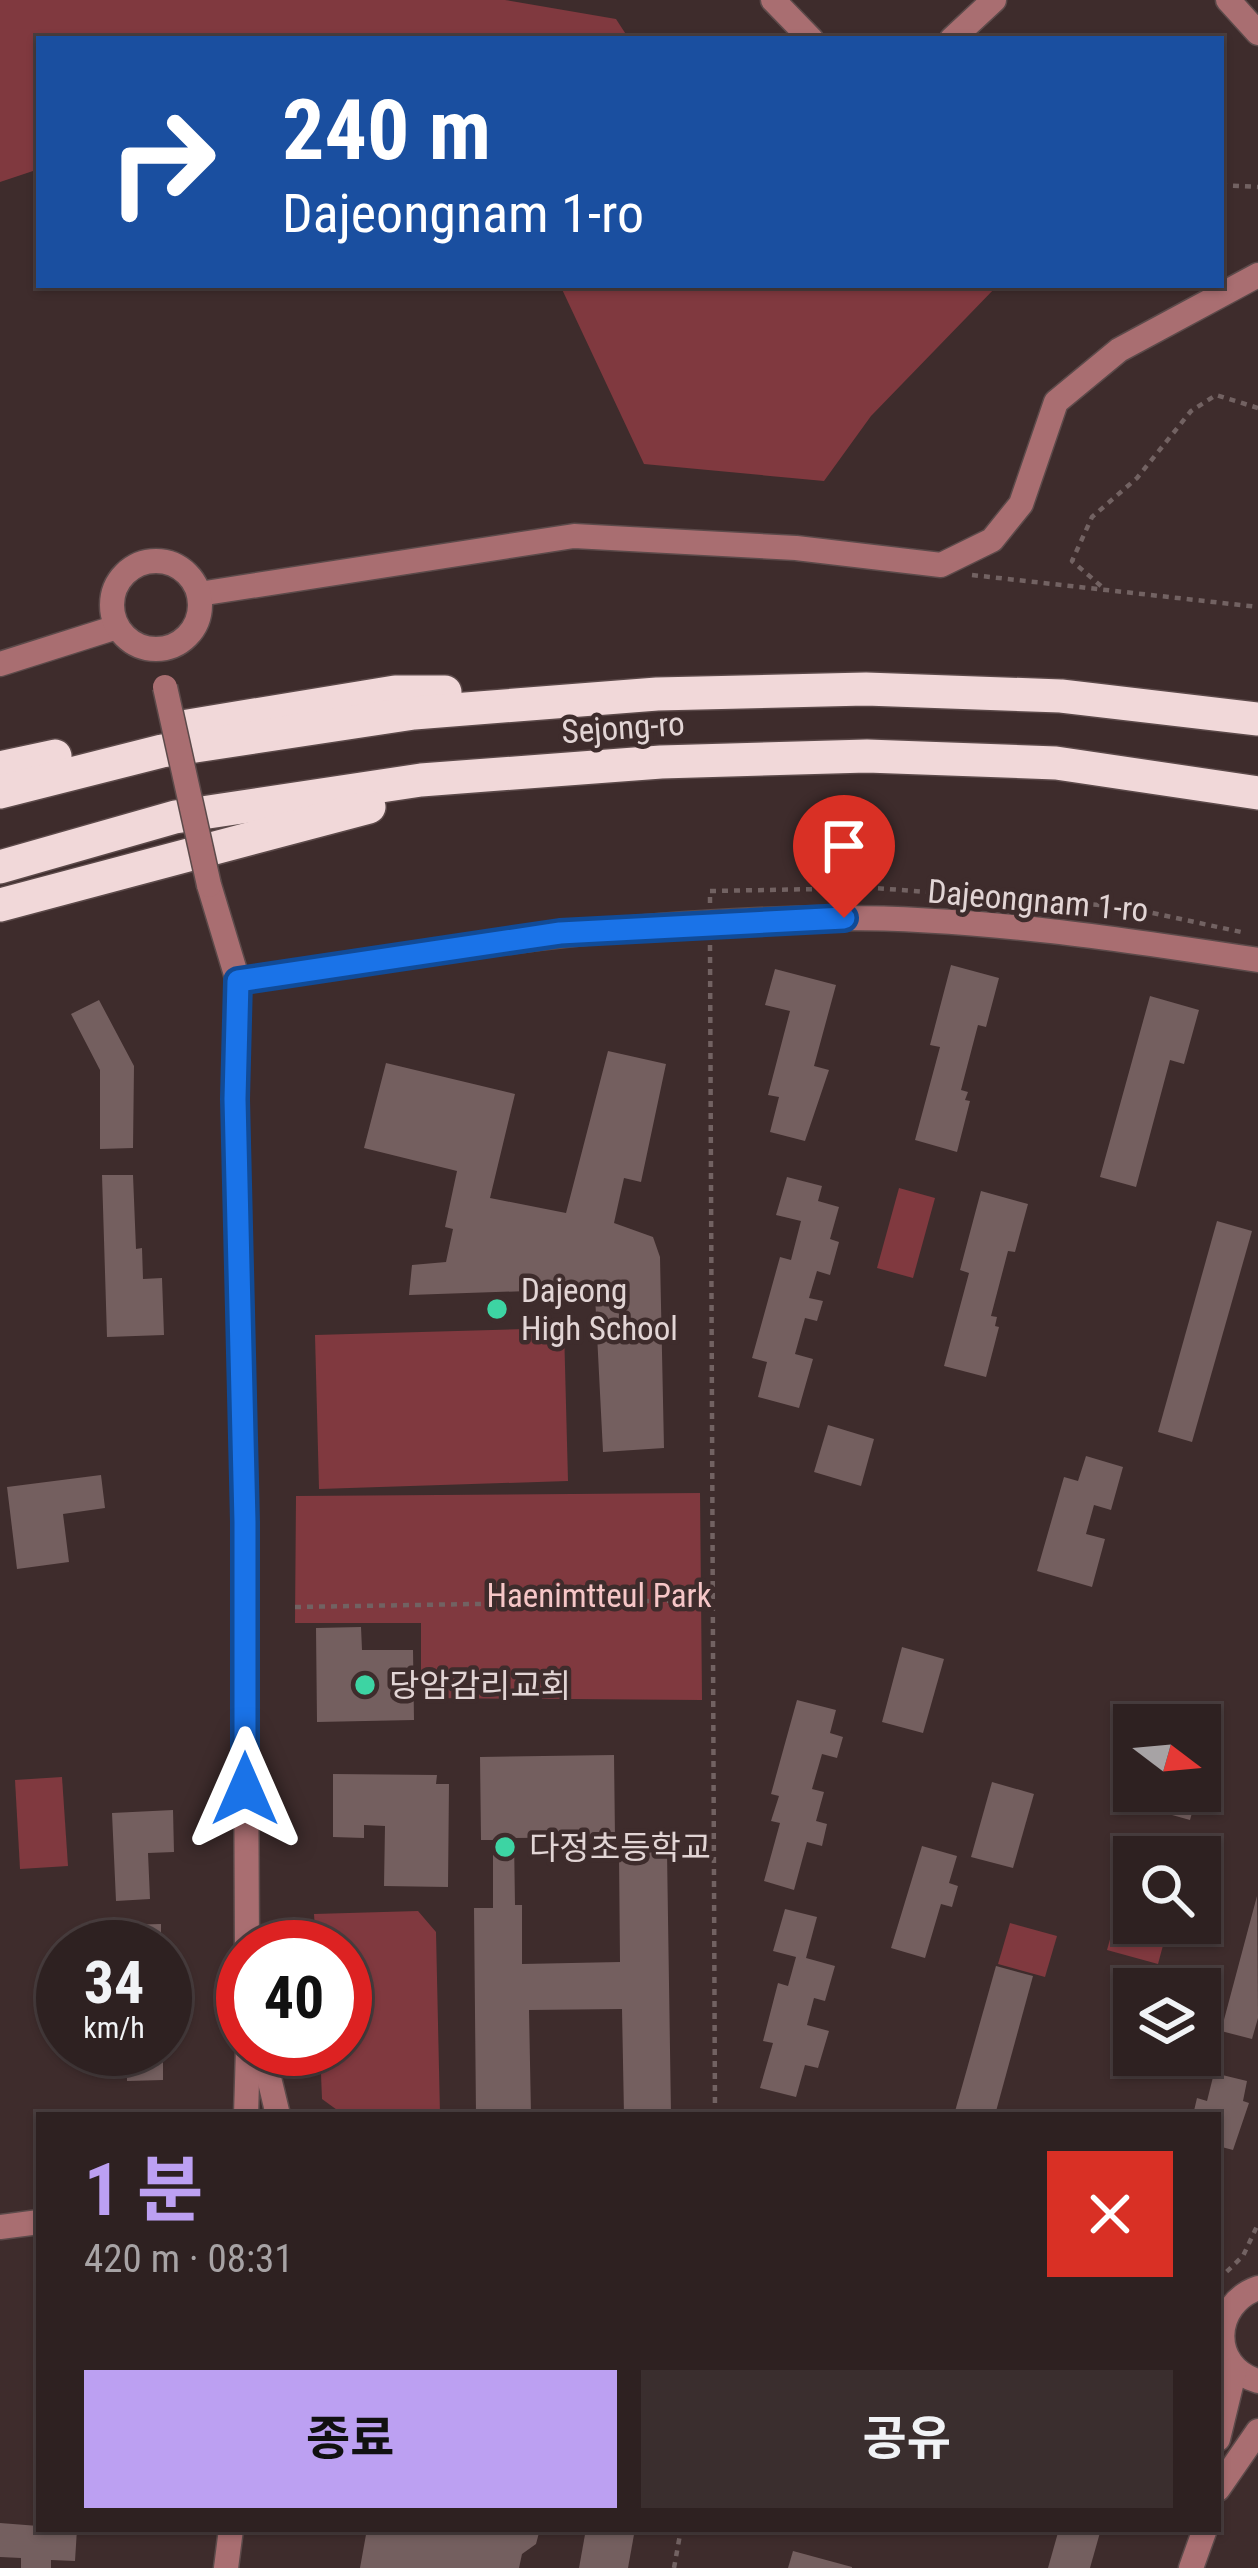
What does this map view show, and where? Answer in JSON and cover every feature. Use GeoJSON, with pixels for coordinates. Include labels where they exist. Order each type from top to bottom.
{"type":"FeatureCollection","features":[{"type":"Feature","properties":{"kind":"highway","name":"Sejong-ro"},"geometry":{"type":"LineString","coordinates":[[0,792],[181,748],[414,713],[657,694],[866,689],[1061,696],[1258,719]]}},
{"type":"Feature","properties":{"kind":"highway"},"geometry":{"type":"LineString","coordinates":[[0,768],[232,716],[394,692],[657,694]]}},
{"type":"Feature","properties":{"kind":"highway","name":"Sejong-ro"},"geometry":{"type":"LineString","coordinates":[[0,867],[175,817],[422,780],[661,762],[867,756],[1056,763],[1258,793]]}},
{"type":"Feature","properties":{"kind":"highway"},"geometry":{"type":"LineString","coordinates":[[0,905],[382,804],[544,771]]}},
{"type":"Feature","properties":{"kind":"street"},"geometry":{"type":"LineString","coordinates":[[772,0],[808,36]]}},
{"type":"Feature","properties":{"kind":"street"},"geometry":{"type":"LineString","coordinates":[[955,36],[994,0]]}},
{"type":"Feature","properties":{"kind":"street"},"geometry":{"type":"LineString","coordinates":[[1228,0],[1258,33]]}},
{"type":"Feature","properties":{"kind":"street"},"geometry":{"type":"LineString","coordinates":[[199,594],[574,536],[796,548],[941,565],[992,540],[1021,504],[1056,402],[1119,350],[1258,275]]}},
{"type":"Feature","properties":{"kind":"street"},"geometry":{"type":"LineString","coordinates":[[164,561],[178,566],[190,576],[199,594],[199,619],[181,643],[162,650],[139,646],[117,627],[112,600],[124,574],[136,566],[164,561]]}},
{"type":"Feature","properties":{"kind":"street"},"geometry":{"type":"LineString","coordinates":[[0,664],[117,627]]}},
{"type":"Feature","properties":{"kind":"street"},"geometry":{"type":"LineString","coordinates":[[162,650],[165,687],[208,885],[238,981],[235,1099],[245,1522],[247,1920]]}},
{"type":"Feature","properties":{"kind":"street","name":"Dajeongnam 1-ro"},"geometry":{"type":"LineString","coordinates":[[238,981],[560,933],[844,918],[987,925],[1258,961]]}},
{"type":"Feature","properties":{"kind":"street"},"geometry":{"type":"LineString","coordinates":[[246,2112],[247,2076]]}},
{"type":"Feature","properties":{"kind":"street"},"geometry":{"type":"LineString","coordinates":[[269,2076],[277,2112]]}},
{"type":"Feature","properties":{"kind":"street"},"geometry":{"type":"LineString","coordinates":[[0,2227],[36,2222]]}},
{"type":"Feature","properties":{"kind":"street"},"geometry":{"type":"LineString","coordinates":[[1221,2338],[1224,2308],[1256,2286]]}},
{"type":"Feature","properties":{"kind":"street"},"geometry":{"type":"LineString","coordinates":[[1221,2346],[1247,2375],[1221,2432]]}},
{"type":"Feature","properties":{"kind":"street"},"geometry":{"type":"LineString","coordinates":[[1221,2484],[1258,2431]]}},
{"type":"Feature","properties":{"kind":"street"},"geometry":{"type":"LineString","coordinates":[[226,2568],[231,2532]]}},
{"type":"Feature","properties":{"kind":"street"},"geometry":{"type":"LineString","coordinates":[[1191,2568],[1203,2532]]}},
{"type":"Feature","properties":{"kind":"path"},"geometry":{"type":"LineString","coordinates":[[1224,185],[1258,187]]}},
{"type":"Feature","properties":{"kind":"path"},"geometry":{"type":"LineString","coordinates":[[1103,588],[1072,561],[1092,517],[1137,478],[1191,411],[1216,395],[1258,408]]}},
{"type":"Feature","properties":{"kind":"path"},"geometry":{"type":"LineString","coordinates":[[941,565],[949,572],[976,576],[1258,607]]}},
{"type":"Feature","properties":{"kind":"path"},"geometry":{"type":"LineString","coordinates":[[710,942],[716,2112]]}},
{"type":"Feature","properties":{"kind":"path"},"geometry":{"type":"LineString","coordinates":[[295,1607],[712,1600]]}},
{"type":"Feature","properties":{"kind":"path"},"geometry":{"type":"LineString","coordinates":[[1221,2278],[1243,2256],[1258,2224]]}},
{"type":"Feature","properties":{"kind":"path"},"geometry":{"type":"LineString","coordinates":[[674,2568],[680,2532]]}},
{"type":"Feature","properties":{"kind":"green space"},"geometry":{"type":"Polygon","coordinates":[[[0,0],[505,0],[616,19],[627,36],[36,36],[36,170],[0,182],[0,0]]]}},
{"type":"Feature","properties":{"kind":"green space"},"geometry":{"type":"Polygon","coordinates":[[[561,288],[995,288],[871,416],[824,481],[644,464],[561,288]]]}},
{"type":"Feature","properties":{"kind":"green space"},"geometry":{"type":"Polygon","coordinates":[[[899,1188],[935,1198],[913,1278],[877,1268],[899,1188]]]}},
{"type":"Feature","properties":{"kind":"green space"},"geometry":{"type":"Polygon","coordinates":[[[564,1328],[568,1481],[319,1489],[315,1335],[564,1328]]]}},
{"type":"Feature","properties":{"kind":"green space","name":"Haenimtteul Park"},"geometry":{"type":"Polygon","coordinates":[[[700,1493],[702,1700],[421,1698],[421,1623],[295,1623],[296,1496],[700,1493]]]}},
{"type":"Feature","properties":{"kind":"green space"},"geometry":{"type":"Polygon","coordinates":[[[62,1777],[68,1866],[20,1869],[15,1780],[62,1777]]]}},
{"type":"Feature","properties":{"kind":"green space"},"geometry":{"type":"Polygon","coordinates":[[[418,1911],[436,1932],[440,2112],[340,2112],[322,2099],[321,2076],[372,2076],[372,1920],[314,1920],[314,1914],[418,1911]]]}},
{"type":"Feature","properties":{"kind":"green space"},"geometry":{"type":"Polygon","coordinates":[[[1010,1923],[1057,1936],[1045,1977],[998,1964],[1010,1923]]]}},
{"type":"Feature","properties":{"kind":"green space"},"geometry":{"type":"Polygon","coordinates":[[[1113,1929],[1113,1944],[1163,1944],[1158,1964],[1107,1950],[1113,1929]]]}},
{"type":"Feature","properties":{"kind":"building"},"geometry":{"type":"Polygon","coordinates":[[[951,965],[999,978],[986,1027],[978,1025],[961,1090],[968,1092],[965,1100],[970,1101],[957,1152],[915,1140],[940,1047],[930,1045],[951,965]]]}},
{"type":"Feature","properties":{"kind":"building"},"geometry":{"type":"Polygon","coordinates":[[[775,969],[836,985],[814,1066],[829,1070],[805,1141],[770,1132],[779,1097],[768,1095],[790,1011],[765,1005],[775,969]]]}},
{"type":"Feature","properties":{"kind":"building"},"geometry":{"type":"Polygon","coordinates":[[[1150,996],[1199,1010],[1184,1064],[1170,1060],[1136,1187],[1100,1177],[1150,996]]]}},
{"type":"Feature","properties":{"kind":"building"},"geometry":{"type":"Polygon","coordinates":[[[99,1000],[134,1066],[133,1148],[100,1149],[100,1070],[71,1014],[99,1000]]]}},
{"type":"Feature","properties":{"kind":"building"},"geometry":{"type":"Polygon","coordinates":[[[608,1051],[666,1064],[641,1182],[624,1178],[614,1223],[653,1237],[660,1257],[664,1448],[603,1452],[595,1295],[585,1289],[409,1295],[412,1265],[446,1262],[453,1229],[445,1227],[457,1171],[364,1148],[386,1063],[515,1094],[490,1198],[566,1213],[608,1051]]]}},
{"type":"Feature","properties":{"kind":"building"},"geometry":{"type":"Polygon","coordinates":[[[102,1175],[133,1175],[136,1249],[142,1248],[143,1279],[162,1278],[164,1335],[107,1337],[102,1175]]]}},
{"type":"Feature","properties":{"kind":"building"},"geometry":{"type":"Polygon","coordinates":[[[787,1177],[822,1186],[818,1201],[839,1207],[830,1239],[839,1242],[830,1275],[817,1271],[809,1298],[823,1301],[817,1321],[805,1318],[795,1354],[813,1359],[799,1408],[758,1397],[767,1362],[752,1358],[780,1257],[791,1260],[801,1221],[776,1215],[787,1177]]]}},
{"type":"Feature","properties":{"kind":"building"},"geometry":{"type":"Polygon","coordinates":[[[981,1191],[1028,1204],[1015,1252],[1008,1251],[991,1316],[997,1317],[995,1326],[999,1327],[986,1377],[944,1366],[969,1273],[960,1270],[981,1191]]]}},
{"type":"Feature","properties":{"kind":"building"},"geometry":{"type":"Polygon","coordinates":[[[1217,1221],[1252,1231],[1192,1442],[1158,1432],[1217,1221]]]}},
{"type":"Feature","properties":{"kind":"building"},"geometry":{"type":"Polygon","coordinates":[[[828,1425],[874,1439],[861,1486],[814,1472],[828,1425]]]}},
{"type":"Feature","properties":{"kind":"building"},"geometry":{"type":"Polygon","coordinates":[[[1086,1456],[1123,1467],[1111,1510],[1094,1505],[1086,1534],[1105,1539],[1092,1587],[1037,1571],[1064,1477],[1078,1481],[1086,1456]]]}},
{"type":"Feature","properties":{"kind":"building"},"geometry":{"type":"Polygon","coordinates":[[[101,1475],[105,1508],[63,1514],[69,1562],[17,1569],[7,1487],[101,1475]]]}},
{"type":"Feature","properties":{"kind":"building","name":"당암감리교회"},"geometry":{"type":"Polygon","coordinates":[[[361,1627],[362,1650],[413,1650],[414,1720],[317,1722],[316,1628],[361,1627]]]}},
{"type":"Feature","properties":{"kind":"building"},"geometry":{"type":"Polygon","coordinates":[[[902,1647],[944,1659],[923,1733],[882,1722],[902,1647]]]}},
{"type":"Feature","properties":{"kind":"building"},"geometry":{"type":"Polygon","coordinates":[[[797,1700],[836,1710],[830,1733],[843,1737],[837,1758],[822,1754],[812,1789],[824,1792],[816,1821],[827,1824],[822,1846],[807,1842],[794,1890],[764,1881],[780,1823],[771,1821],[779,1796],[771,1794],[797,1700]]]}},
{"type":"Feature","properties":{"kind":"building"},"geometry":{"type":"Polygon","coordinates":[[[614,1755],[615,1837],[514,1838],[515,1905],[522,1905],[522,1964],[620,1962],[619,1853],[667,1852],[671,2112],[624,2112],[622,2009],[529,2010],[531,2112],[476,2112],[474,1908],[493,1908],[493,1840],[481,1840],[480,1757],[614,1755]]]}},
{"type":"Feature","properties":{"kind":"building"},"geometry":{"type":"Polygon","coordinates":[[[333,1774],[437,1775],[436,1784],[449,1784],[448,1887],[384,1886],[385,1826],[364,1825],[364,1838],[333,1837],[333,1774]]]}},
{"type":"Feature","properties":{"kind":"building"},"geometry":{"type":"Polygon","coordinates":[[[992,1782],[1034,1794],[1013,1868],[971,1857],[992,1782]]]}},
{"type":"Feature","properties":{"kind":"building"},"geometry":{"type":"Polygon","coordinates":[[[173,1810],[174,1852],[148,1853],[150,1899],[116,1901],[112,1813],[173,1810]]]}},
{"type":"Feature","properties":{"kind":"building"},"geometry":{"type":"Polygon","coordinates":[[[1161,1812],[1192,1812],[1190,1820],[1161,1812]]]}},
{"type":"Feature","properties":{"kind":"building"},"geometry":{"type":"Polygon","coordinates":[[[922,1846],[957,1856],[949,1883],[958,1886],[952,1907],[941,1904],[925,1958],[891,1948],[922,1846]]]}},
{"type":"Feature","properties":{"kind":"building"},"geometry":{"type":"Polygon","coordinates":[[[1257,1896],[1258,2018],[1252,2039],[1221,2031],[1257,1896]]]}},
{"type":"Feature","properties":{"kind":"building"},"geometry":{"type":"Polygon","coordinates":[[[785,1909],[817,1917],[806,1958],[835,1966],[825,2001],[814,1998],[807,2025],[829,2031],[818,2068],[805,2065],[796,2097],[760,2088],[773,2043],[763,2041],[778,1983],[788,1986],[796,1957],[773,1951],[785,1909]]]}},
{"type":"Feature","properties":{"kind":"building"},"geometry":{"type":"Polygon","coordinates":[[[996,1966],[1033,1976],[996,2112],[955,2112],[996,1966]]]}},
{"type":"Feature","properties":{"kind":"building"},"geometry":{"type":"Polygon","coordinates":[[[127,2076],[163,2076],[163,2080],[127,2081],[127,2076]]]}},
{"type":"Feature","properties":{"kind":"building"},"geometry":{"type":"Polygon","coordinates":[[[1213,2076],[1247,2081],[1243,2101],[1249,2103],[1233,2150],[1221,2147],[1221,2112],[1194,2112],[1197,2098],[1207,2101],[1213,2076]]]}},
{"type":"Feature","properties":{"kind":"building"},"geometry":{"type":"Polygon","coordinates":[[[0,2523],[36,2526],[36,2532],[77,2532],[75,2561],[51,2560],[51,2568],[21,2568],[21,2558],[0,2557],[0,2523]]]}},
{"type":"Feature","properties":{"kind":"building"},"geometry":{"type":"Polygon","coordinates":[[[366,2532],[539,2532],[536,2544],[522,2554],[519,2568],[360,2568],[366,2532]]]}},
{"type":"Feature","properties":{"kind":"building"},"geometry":{"type":"Polygon","coordinates":[[[585,2532],[634,2532],[628,2568],[579,2568],[585,2532]]]}},
{"type":"Feature","properties":{"kind":"building"},"geometry":{"type":"Polygon","coordinates":[[[1058,2532],[1100,2532],[1090,2568],[1048,2568],[1058,2532]]]}},
{"type":"Feature","properties":{"kind":"building"},"geometry":{"type":"Polygon","coordinates":[[[793,2551],[852,2567],[852,2568],[788,2568],[793,2551]]]}},
{"type":"Feature","properties":{"kind":"place","name":"Dajeong High School"},"geometry":{"type":"Point","coordinates":[497,1309]}},
{"type":"Feature","properties":{"kind":"place","name":"당암감리교회"},"geometry":{"type":"Point","coordinates":[365,1685]}},
{"type":"Feature","properties":{"kind":"place","name":"다정초등학교"},"geometry":{"type":"Point","coordinates":[505,1847]}},
{"type":"Feature","properties":{"kind":"route"},"geometry":{"type":"LineString","coordinates":[[245,1789],[245,1522],[235,1099],[238,981],[560,933],[844,918]]}}]}
